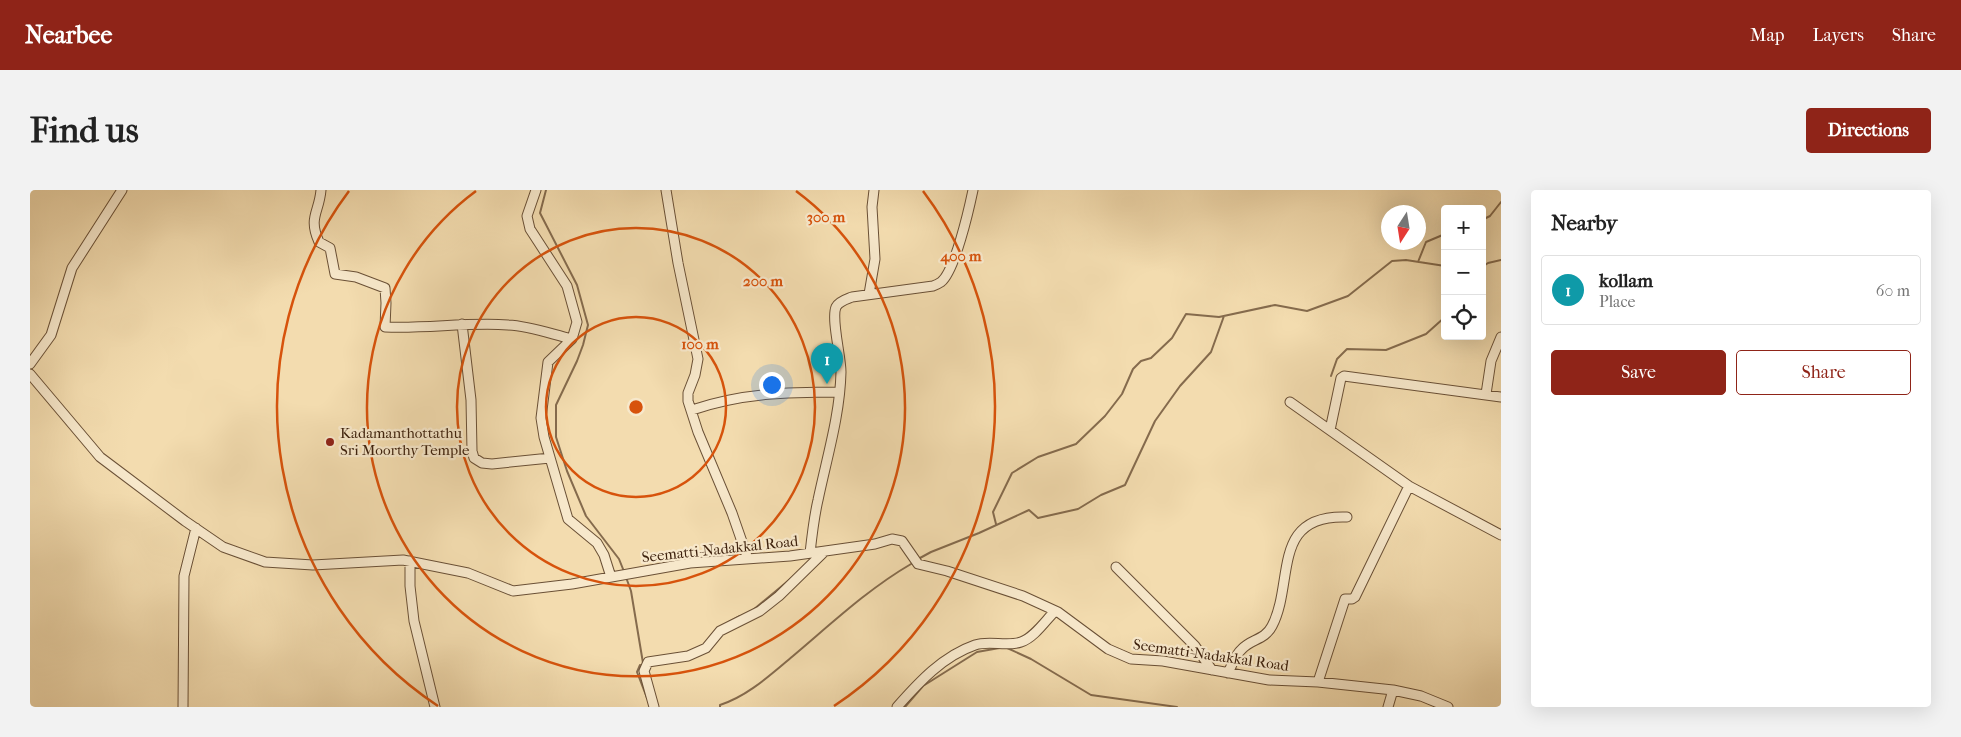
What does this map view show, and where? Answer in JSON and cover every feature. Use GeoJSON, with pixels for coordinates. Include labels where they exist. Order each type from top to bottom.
{"type":"FeatureCollection","features":[{"type":"Feature","properties":{"kind":"street"},"geometry":{"type":"LineString","coordinates":[[31,360],[50,335],[72,268],[122,190]]}},
{"type":"Feature","properties":{"kind":"street"},"geometry":{"type":"LineString","coordinates":[[321,190],[313,225],[319,242],[330,248],[335,274],[356,277],[385,288],[385,326],[407,328],[462,324],[509,324],[572,340]]}},
{"type":"Feature","properties":{"kind":"street"},"geometry":{"type":"LineString","coordinates":[[536,190],[527,216],[530,228],[567,286],[577,322],[572,340],[548,362],[541,418],[550,458],[568,519],[597,543],[604,556],[611,577]]}},
{"type":"Feature","properties":{"kind":"street"},"geometry":{"type":"LineString","coordinates":[[666,190],[678,263],[698,359],[695,375],[688,393],[688,401],[698,432],[732,513],[748,559]]}},
{"type":"Feature","properties":{"kind":"street"},"geometry":{"type":"LineString","coordinates":[[869,294],[876,259],[872,207],[874,190]]}},
{"type":"Feature","properties":{"kind":"street"},"geometry":{"type":"LineString","coordinates":[[810,553],[817,502],[834,431],[840,392],[841,370],[835,316],[836,306],[852,297],[933,286],[941,282],[947,273],[964,231],[973,190]]}},
{"type":"Feature","properties":{"kind":"street"},"geometry":{"type":"LineString","coordinates":[[462,324],[471,400],[472,451],[474,458],[492,464],[550,458]]}},
{"type":"Feature","properties":{"kind":"street"},"geometry":{"type":"LineString","coordinates":[[1486,394],[1491,361],[1501,337]]}},
{"type":"Feature","properties":{"kind":"street"},"geometry":{"type":"LineString","coordinates":[[1491,361],[1501,363]]}},
{"type":"Feature","properties":{"kind":"street","name":"Seematti-Nadakkal Road"},"geometry":{"type":"LineString","coordinates":[[30,374],[100,457],[223,546],[265,562],[313,565],[403,560],[468,573],[513,591],[690,564],[825,551],[875,544],[892,539],[902,542],[918,564],[947,571],[1023,596],[1055,611],[1108,650],[1131,659],[1163,661],[1269,680],[1318,682],[1393,690],[1422,696],[1448,707]]}},
{"type":"Feature","properties":{"kind":"street"},"geometry":{"type":"LineString","coordinates":[[1330,430],[1341,378],[1344,376],[1501,397]]}},
{"type":"Feature","properties":{"kind":"street"},"geometry":{"type":"LineString","coordinates":[[692,410],[719,400],[757,395],[783,392],[840,392]]}},
{"type":"Feature","properties":{"kind":"street"},"geometry":{"type":"LineString","coordinates":[[1290,402],[1409,486],[1501,535]]}},
{"type":"Feature","properties":{"kind":"street"},"geometry":{"type":"LineString","coordinates":[[1318,682],[1345,599],[1356,597],[1409,486]]}},
{"type":"Feature","properties":{"kind":"street"},"geometry":{"type":"LineString","coordinates":[[1228,673],[1242,649],[1267,634],[1272,626],[1277,614],[1289,552],[1294,540],[1302,530],[1317,519],[1331,516],[1347,517]]}},
{"type":"Feature","properties":{"kind":"street"},"geometry":{"type":"LineString","coordinates":[[183,707],[184,576],[196,528]]}},
{"type":"Feature","properties":{"kind":"street"},"geometry":{"type":"LineString","coordinates":[[654,707],[644,671],[648,662],[688,656],[706,648],[720,631],[760,611],[825,551]]}},
{"type":"Feature","properties":{"kind":"street"},"geometry":{"type":"LineString","coordinates":[[410,561],[410,586],[414,621],[435,707]]}},
{"type":"Feature","properties":{"kind":"street"},"geometry":{"type":"LineString","coordinates":[[1116,568],[1195,646],[1212,670]]}},
{"type":"Feature","properties":{"kind":"street"},"geometry":{"type":"LineString","coordinates":[[897,707],[915,686],[944,662],[966,648],[978,644],[1020,643],[1028,639],[1055,611]]}},
{"type":"Feature","properties":{"kind":"street"},"geometry":{"type":"LineString","coordinates":[[1388,707],[1393,690]]}},
{"type":"Feature","properties":{"kind":"waterway"},"geometry":{"type":"LineString","coordinates":[[546,190],[540,213],[577,285],[588,325],[577,361],[556,405],[556,437],[567,471],[586,516],[619,559],[623,569]]}},
{"type":"Feature","properties":{"kind":"waterway"},"geometry":{"type":"LineString","coordinates":[[1486,218],[1490,216],[1501,202]]}},
{"type":"Feature","properties":{"kind":"waterway"},"geometry":{"type":"LineString","coordinates":[[1418,262],[1426,242],[1441,236]]}},
{"type":"Feature","properties":{"kind":"waterway"},"geometry":{"type":"LineString","coordinates":[[996,524],[993,512],[1012,473],[1038,457],[1076,444],[1105,416],[1122,394],[1133,369],[1141,361],[1151,358],[1172,338],[1186,314],[1219,317],[1275,305],[1307,311],[1348,296],[1392,261],[1406,260],[1441,265]]}},
{"type":"Feature","properties":{"kind":"waterway"},"geometry":{"type":"LineString","coordinates":[[1486,264],[1501,260]]}},
{"type":"Feature","properties":{"kind":"waterway"},"geometry":{"type":"LineString","coordinates":[[920,558],[1029,510],[1038,518],[1078,509],[1101,495],[1125,485],[1155,421],[1180,386],[1211,352],[1224,316]]}},
{"type":"Feature","properties":{"kind":"waterway"},"geometry":{"type":"LineString","coordinates":[[1331,376],[1337,359],[1347,349],[1386,350],[1426,334],[1441,321]]}},
{"type":"Feature","properties":{"kind":"waterway"},"geometry":{"type":"LineString","coordinates":[[720,707],[720,705],[740,696],[758,684],[865,596],[911,564]]}},
{"type":"Feature","properties":{"kind":"waterway"},"geometry":{"type":"LineString","coordinates":[[753,610],[794,576]]}},
{"type":"Feature","properties":{"kind":"waterway"},"geometry":{"type":"LineString","coordinates":[[627,580],[631,591],[643,663]]}},
{"type":"Feature","properties":{"kind":"waterway"},"geometry":{"type":"LineString","coordinates":[[729,622],[740,616]]}},
{"type":"Feature","properties":{"kind":"waterway"},"geometry":{"type":"LineString","coordinates":[[905,707],[923,686],[977,652],[1005,647],[1031,659],[1091,695],[1177,707]]}},
{"type":"Feature","properties":{"kind":"waterway"},"geometry":{"type":"LineString","coordinates":[[640,665],[637,672],[647,698]]}},
{"type":"Feature","properties":{"kind":"place","name":"kollam"},"geometry":{"type":"Point","coordinates":[827,384]}},
{"type":"Feature","properties":{"kind":"place","name":"Kadamanthottathu Sri Moorthy Temple"},"geometry":{"type":"Point","coordinates":[330,442]}}]}
